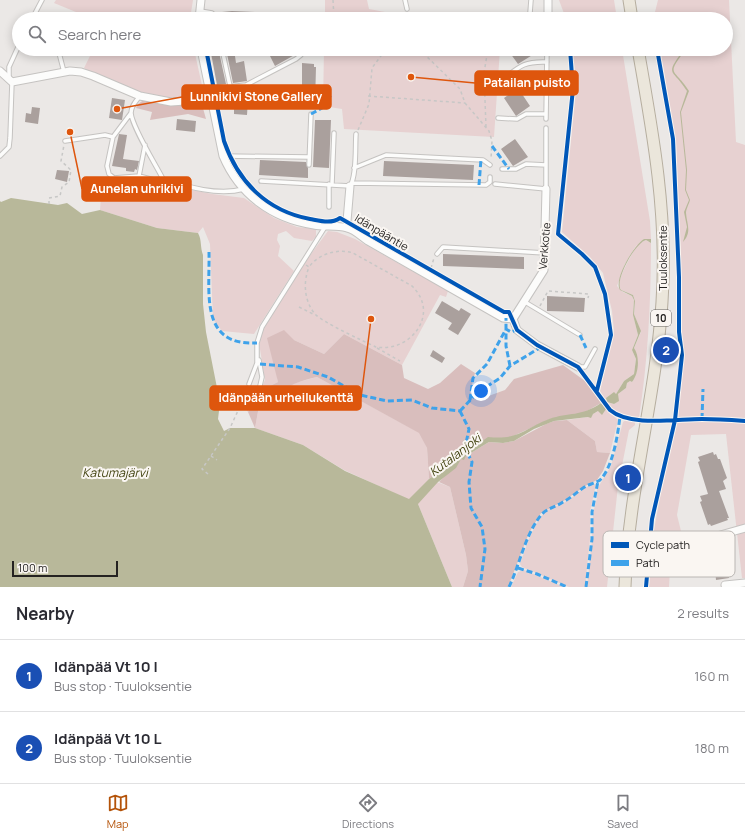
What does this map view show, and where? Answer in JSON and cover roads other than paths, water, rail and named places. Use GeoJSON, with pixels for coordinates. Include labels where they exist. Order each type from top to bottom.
{"type":"FeatureCollection","features":[{"type":"Feature","properties":{"kind":"highway"},"geometry":{"type":"LineString","coordinates":[[629,0],[631,12]]}},
{"type":"Feature","properties":{"kind":"highway","name":"Tuuloksentie"},"geometry":{"type":"LineString","coordinates":[[629,531],[654,378],[663,287],[663,227],[660,182],[639,56]]}},
{"type":"Feature","properties":{"kind":"highway","name":"Tuuloksentie"},"geometry":{"type":"LineString","coordinates":[[625,587],[626,577]]}},
{"type":"Feature","properties":{"kind":"street"},"geometry":{"type":"LineString","coordinates":[[199,12],[201,0]]}},
{"type":"Feature","properties":{"kind":"street"},"geometry":{"type":"LineString","coordinates":[[548,0],[548,12]]}},
{"type":"Feature","properties":{"kind":"street","name":"Idänpääntie"},"geometry":{"type":"LineString","coordinates":[[202,56],[223,156],[229,170],[256,201],[280,216],[295,221],[325,227],[348,228],[503,318],[513,319]]}},
{"type":"Feature","properties":{"kind":"street"},"geometry":{"type":"LineString","coordinates":[[0,71],[11,81],[64,72],[81,72],[140,96],[171,102],[185,101],[209,91]]}},
{"type":"Feature","properties":{"kind":"street"},"geometry":{"type":"LineString","coordinates":[[348,228],[347,221],[351,184]]}},
{"type":"Feature","properties":{"kind":"street","name":"Verkkotie"},"geometry":{"type":"LineString","coordinates":[[513,319],[544,270],[546,189]]}},
{"type":"Feature","properties":{"kind":"street"},"geometry":{"type":"LineString","coordinates":[[513,319],[517,330],[537,345],[578,366]]}},
{"type":"Feature","properties":{"kind":"street"},"geometry":{"type":"LineString","coordinates":[[734,531],[745,528]]}},
{"type":"Feature","properties":{"kind":"street"},"geometry":{"type":"LineString","coordinates":[[725,584],[745,583]]}},
{"type":"Feature","properties":{"kind":"lane"},"geometry":{"type":"LineString","coordinates":[[36,12],[42,0]]}},
{"type":"Feature","properties":{"kind":"lane"},"geometry":{"type":"LineString","coordinates":[[405,0],[407,9]]}},
{"type":"Feature","properties":{"kind":"lane"},"geometry":{"type":"LineString","coordinates":[[530,12],[531,0]]}},
{"type":"Feature","properties":{"kind":"lane"},"geometry":{"type":"LineString","coordinates":[[0,156],[8,147],[10,138],[10,67],[14,56]]}},
{"type":"Feature","properties":{"kind":"lane"},"geometry":{"type":"LineString","coordinates":[[60,56],[64,72]]}},
{"type":"Feature","properties":{"kind":"lane"},"geometry":{"type":"LineString","coordinates":[[224,56],[230,86]]}},
{"type":"Feature","properties":{"kind":"lane"},"geometry":{"type":"LineString","coordinates":[[209,91],[230,86],[237,87],[246,85],[300,56]]}},
{"type":"Feature","properties":{"kind":"lane"},"geometry":{"type":"LineString","coordinates":[[498,118],[517,119],[526,114],[546,117],[547,56]]}},
{"type":"Feature","properties":{"kind":"lane"},"geometry":{"type":"LineString","coordinates":[[500,81],[524,64],[532,61],[547,62]]}},
{"type":"Feature","properties":{"kind":"lane"},"geometry":{"type":"LineString","coordinates":[[140,96],[133,105],[131,113],[113,137],[107,166],[109,174],[114,178],[138,176],[154,180],[164,179],[184,186],[229,193],[244,189]]}},
{"type":"Feature","properties":{"kind":"lane"},"geometry":{"type":"LineString","coordinates":[[131,113],[145,145],[164,179]]}},
{"type":"Feature","properties":{"kind":"lane"},"geometry":{"type":"LineString","coordinates":[[309,165],[311,114]]}},
{"type":"Feature","properties":{"kind":"lane"},"geometry":{"type":"LineString","coordinates":[[495,184],[546,189],[546,128]]}},
{"type":"Feature","properties":{"kind":"lane"},"geometry":{"type":"LineString","coordinates":[[329,207],[334,133]]}},
{"type":"Feature","properties":{"kind":"lane"},"geometry":{"type":"LineString","coordinates":[[351,184],[354,168],[356,134]]}},
{"type":"Feature","properties":{"kind":"lane"},"geometry":{"type":"LineString","coordinates":[[65,141],[105,135],[113,137]]}},
{"type":"Feature","properties":{"kind":"lane"},"geometry":{"type":"LineString","coordinates":[[138,176],[145,145]]}},
{"type":"Feature","properties":{"kind":"lane"},"geometry":{"type":"LineString","coordinates":[[354,168],[386,154],[483,160],[490,166]]}},
{"type":"Feature","properties":{"kind":"lane"},"geometry":{"type":"LineString","coordinates":[[223,156],[309,157]]}},
{"type":"Feature","properties":{"kind":"lane"},"geometry":{"type":"LineString","coordinates":[[502,169],[516,170],[526,164],[546,165]]}},
{"type":"Feature","properties":{"kind":"lane"},"geometry":{"type":"LineString","coordinates":[[261,180],[331,184],[486,185],[490,182],[490,177]]}},
{"type":"Feature","properties":{"kind":"lane"},"geometry":{"type":"LineString","coordinates":[[259,390],[262,377],[257,343],[262,327],[325,227]]}},
{"type":"Feature","properties":{"kind":"lane"},"geometry":{"type":"LineString","coordinates":[[437,254],[443,247],[544,253]]}},
{"type":"Feature","properties":{"kind":"lane"},"geometry":{"type":"LineString","coordinates":[[525,302],[580,335]]}},
{"type":"Feature","properties":{"kind":"lane"},"geometry":{"type":"LineString","coordinates":[[578,366],[585,367],[595,349]]}},
{"type":"Feature","properties":{"kind":"lane"},"geometry":{"type":"LineString","coordinates":[[250,384],[257,363],[258,354]]}},
{"type":"Feature","properties":{"kind":"water"},"geometry":{"type":"Polygon","coordinates":[[[679,56],[681,56],[674,68],[674,72],[689,91],[681,112],[687,170],[686,190],[690,200],[686,210],[688,232],[683,242],[687,227],[684,212],[689,200],[685,190],[686,170],[680,112],[687,91],[672,72],[674,64],[679,56]]]}},
{"type":"Feature","properties":{"kind":"water","name":"Katumajärvi"},"geometry":{"type":"Polygon","coordinates":[[[11,198],[58,205],[67,203],[82,214],[100,210],[157,228],[198,233],[203,255],[203,304],[206,332],[220,403],[218,419],[224,431],[230,428],[255,428],[303,445],[345,471],[409,499],[429,479],[488,437],[507,437],[515,435],[549,419],[581,412],[601,403],[606,409],[602,415],[598,411],[593,414],[591,418],[588,417],[554,421],[534,429],[514,441],[503,443],[489,442],[466,456],[464,460],[461,459],[456,468],[438,482],[418,504],[452,587],[0,587],[0,201],[1,202],[11,198]]]}},
{"type":"Feature","properties":{"kind":"water"},"geometry":{"type":"Polygon","coordinates":[[[644,239],[651,239],[651,243],[646,240],[636,248],[631,255],[620,279],[621,290],[633,295],[635,301],[634,314],[641,331],[634,348],[636,351],[638,365],[634,379],[632,382],[630,381],[627,383],[626,388],[618,394],[619,401],[614,404],[607,402],[606,398],[614,392],[616,394],[624,381],[634,374],[636,359],[632,350],[638,335],[633,315],[634,300],[632,296],[620,290],[619,279],[630,255],[635,248],[644,239]]]}},
{"type":"Feature","properties":{"kind":"place","name":"Patailan puisto"},"geometry":{"type":"Point","coordinates":[411,77]}},
{"type":"Feature","properties":{"kind":"place","name":"Lunnikivi Stone Gallery"},"geometry":{"type":"Point","coordinates":[117,109]}},
{"type":"Feature","properties":{"kind":"place","name":"Aunelan uhrikivi"},"geometry":{"type":"Point","coordinates":[70,132]}},
{"type":"Feature","properties":{"kind":"place","name":"Idänpään urheilukenttä"},"geometry":{"type":"Point","coordinates":[371,319]}},
{"type":"Feature","properties":{"kind":"place","name":"Idänpää Vt 10 L"},"geometry":{"type":"Point","coordinates":[666,350]}},
{"type":"Feature","properties":{"kind":"place","name":"Idänpää Vt 10 I"},"geometry":{"type":"Point","coordinates":[628,478]}},
{"type":"Feature","properties":{"kind":"water label","name":"Kutalanjoki"},"geometry":{"type":"Point","coordinates":[455,455]}}]}
